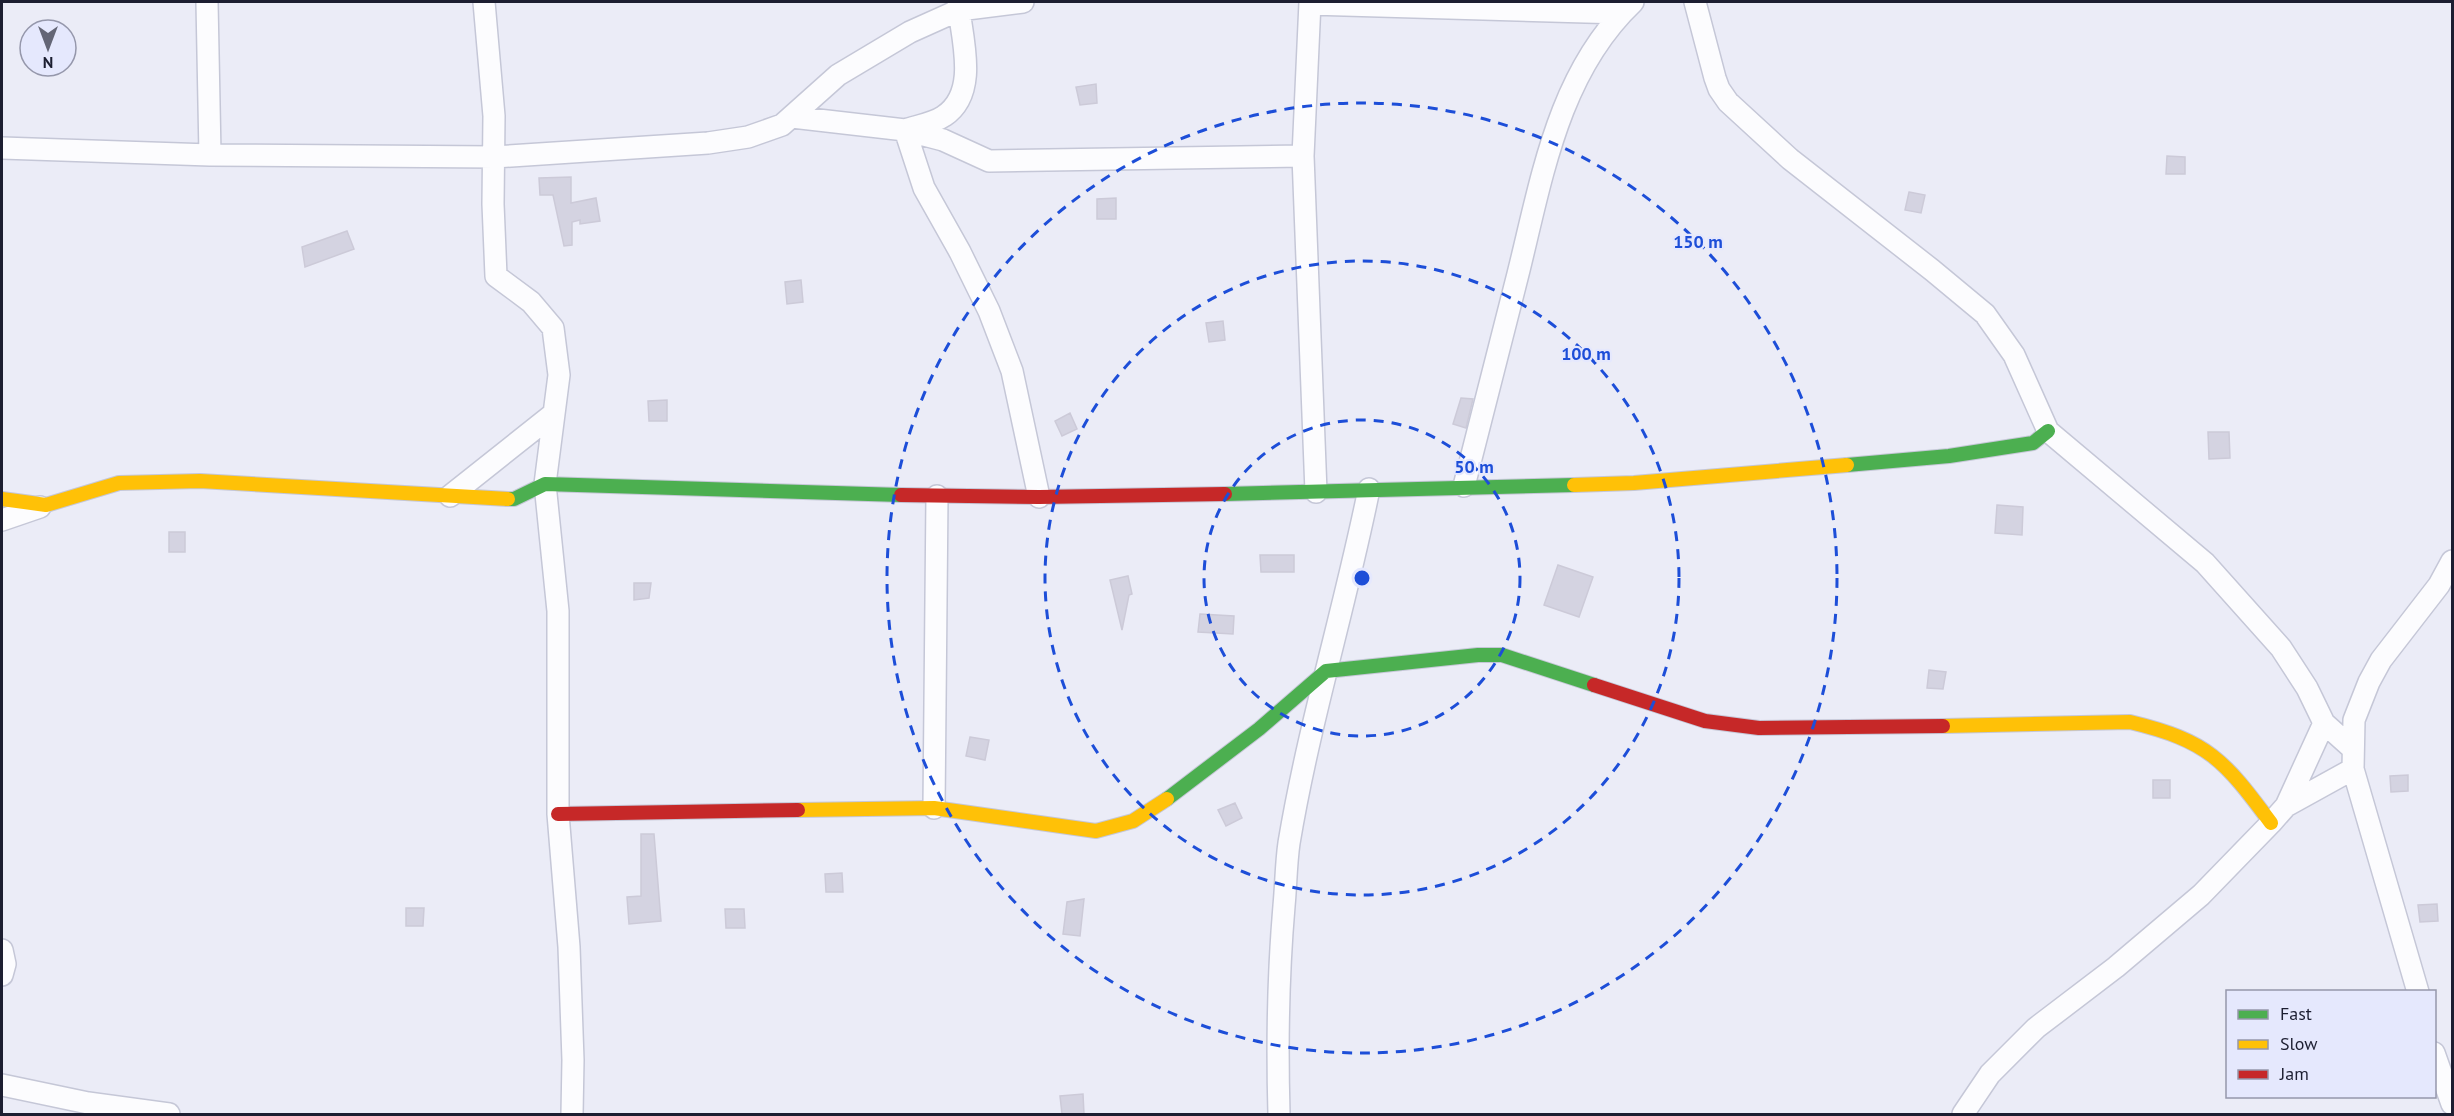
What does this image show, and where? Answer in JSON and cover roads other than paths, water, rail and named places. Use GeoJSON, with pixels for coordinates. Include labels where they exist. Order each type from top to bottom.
{"type":"FeatureCollection","features":[{"type":"Feature","properties":{"kind":"street"},"geometry":{"type":"LineString","coordinates":[[207,2],[210,155]]}},
{"type":"Feature","properties":{"kind":"street"},"geometry":{"type":"LineString","coordinates":[[484,2],[493,89],[495,157],[493,204],[496,276],[531,302],[553,328],[559,375],[552,415],[545,484],[558,611],[558,814],[569,947],[573,1060],[572,1114]]}},
{"type":"Feature","properties":{"kind":"street"},"geometry":{"type":"LineString","coordinates":[[2,148],[210,155],[495,157],[708,143],[748,137],[782,125],[838,75],[958,6],[1023,2]]}},
{"type":"Feature","properties":{"kind":"street"},"geometry":{"type":"LineString","coordinates":[[1695,2],[1715,78],[1728,102],[1790,159],[1985,314],[2014,355],[2048,431],[2205,563],[2281,648],[2307,688],[2324,723],[2353,759]]}},
{"type":"Feature","properties":{"kind":"street"},"geometry":{"type":"LineString","coordinates":[[1316,492],[1303,156],[1310,3],[1627,7]]}},
{"type":"Feature","properties":{"kind":"street"},"geometry":{"type":"LineString","coordinates":[[905,130],[944,117],[954,107],[958,98],[967,67],[958,6]]}},
{"type":"Feature","properties":{"kind":"street"},"geometry":{"type":"LineString","coordinates":[[1464,486],[1554,130],[1581,68],[1627,7]]}},
{"type":"Feature","properties":{"kind":"street"},"geometry":{"type":"LineString","coordinates":[[792,117],[905,130],[942,140],[989,161],[1303,156]]}},
{"type":"Feature","properties":{"kind":"street"},"geometry":{"type":"LineString","coordinates":[[905,130],[924,188],[984,301],[1012,371],[1039,497]]}},
{"type":"Feature","properties":{"kind":"street"},"geometry":{"type":"LineString","coordinates":[[450,496],[552,415]]}},
{"type":"Feature","properties":{"kind":"street"},"geometry":{"type":"LineString","coordinates":[[2,520],[46,505],[63,502],[100,487],[135,482],[200,481],[386,490],[514,500],[545,484],[1039,497],[1634,483],[1949,456],[2033,443],[2048,431]]}},
{"type":"Feature","properties":{"kind":"street"},"geometry":{"type":"LineString","coordinates":[[1279,1114],[1276,1034],[1289,845],[1306,750],[1369,489]]}},
{"type":"Feature","properties":{"kind":"street"},"geometry":{"type":"LineString","coordinates":[[934,808],[937,496]]}},
{"type":"Feature","properties":{"kind":"street"},"geometry":{"type":"LineString","coordinates":[[2,499],[46,505]]}},
{"type":"Feature","properties":{"kind":"street"},"geometry":{"type":"LineString","coordinates":[[2417,990],[2353,759],[2354,720],[2369,682],[2381,660],[2439,585],[2452,561]]}},
{"type":"Feature","properties":{"kind":"street"},"geometry":{"type":"LineString","coordinates":[[558,814],[934,808],[1096,831],[1133,821],[1173,795],[1258,729],[1326,671],[1478,655],[1502,655],[1705,721],[1759,728],[1873,728],[2130,722],[2170,731],[2196,744],[2222,763],[2271,823]]}},
{"type":"Feature","properties":{"kind":"street"},"geometry":{"type":"LineString","coordinates":[[2286,806],[2324,723]]}},
{"type":"Feature","properties":{"kind":"street"},"geometry":{"type":"LineString","coordinates":[[1963,1114],[1990,1074],[2036,1028],[2116,967],[2202,895],[2286,806],[2353,759]]}},
{"type":"Feature","properties":{"kind":"street"},"geometry":{"type":"LineString","coordinates":[[2,950],[5,964],[2,975]]}},
{"type":"Feature","properties":{"kind":"street"},"geometry":{"type":"LineString","coordinates":[[2436,1059],[2452,1104]]}},
{"type":"Feature","properties":{"kind":"street"},"geometry":{"type":"LineString","coordinates":[[2,1085],[88,1103],[169,1114]]}}]}
